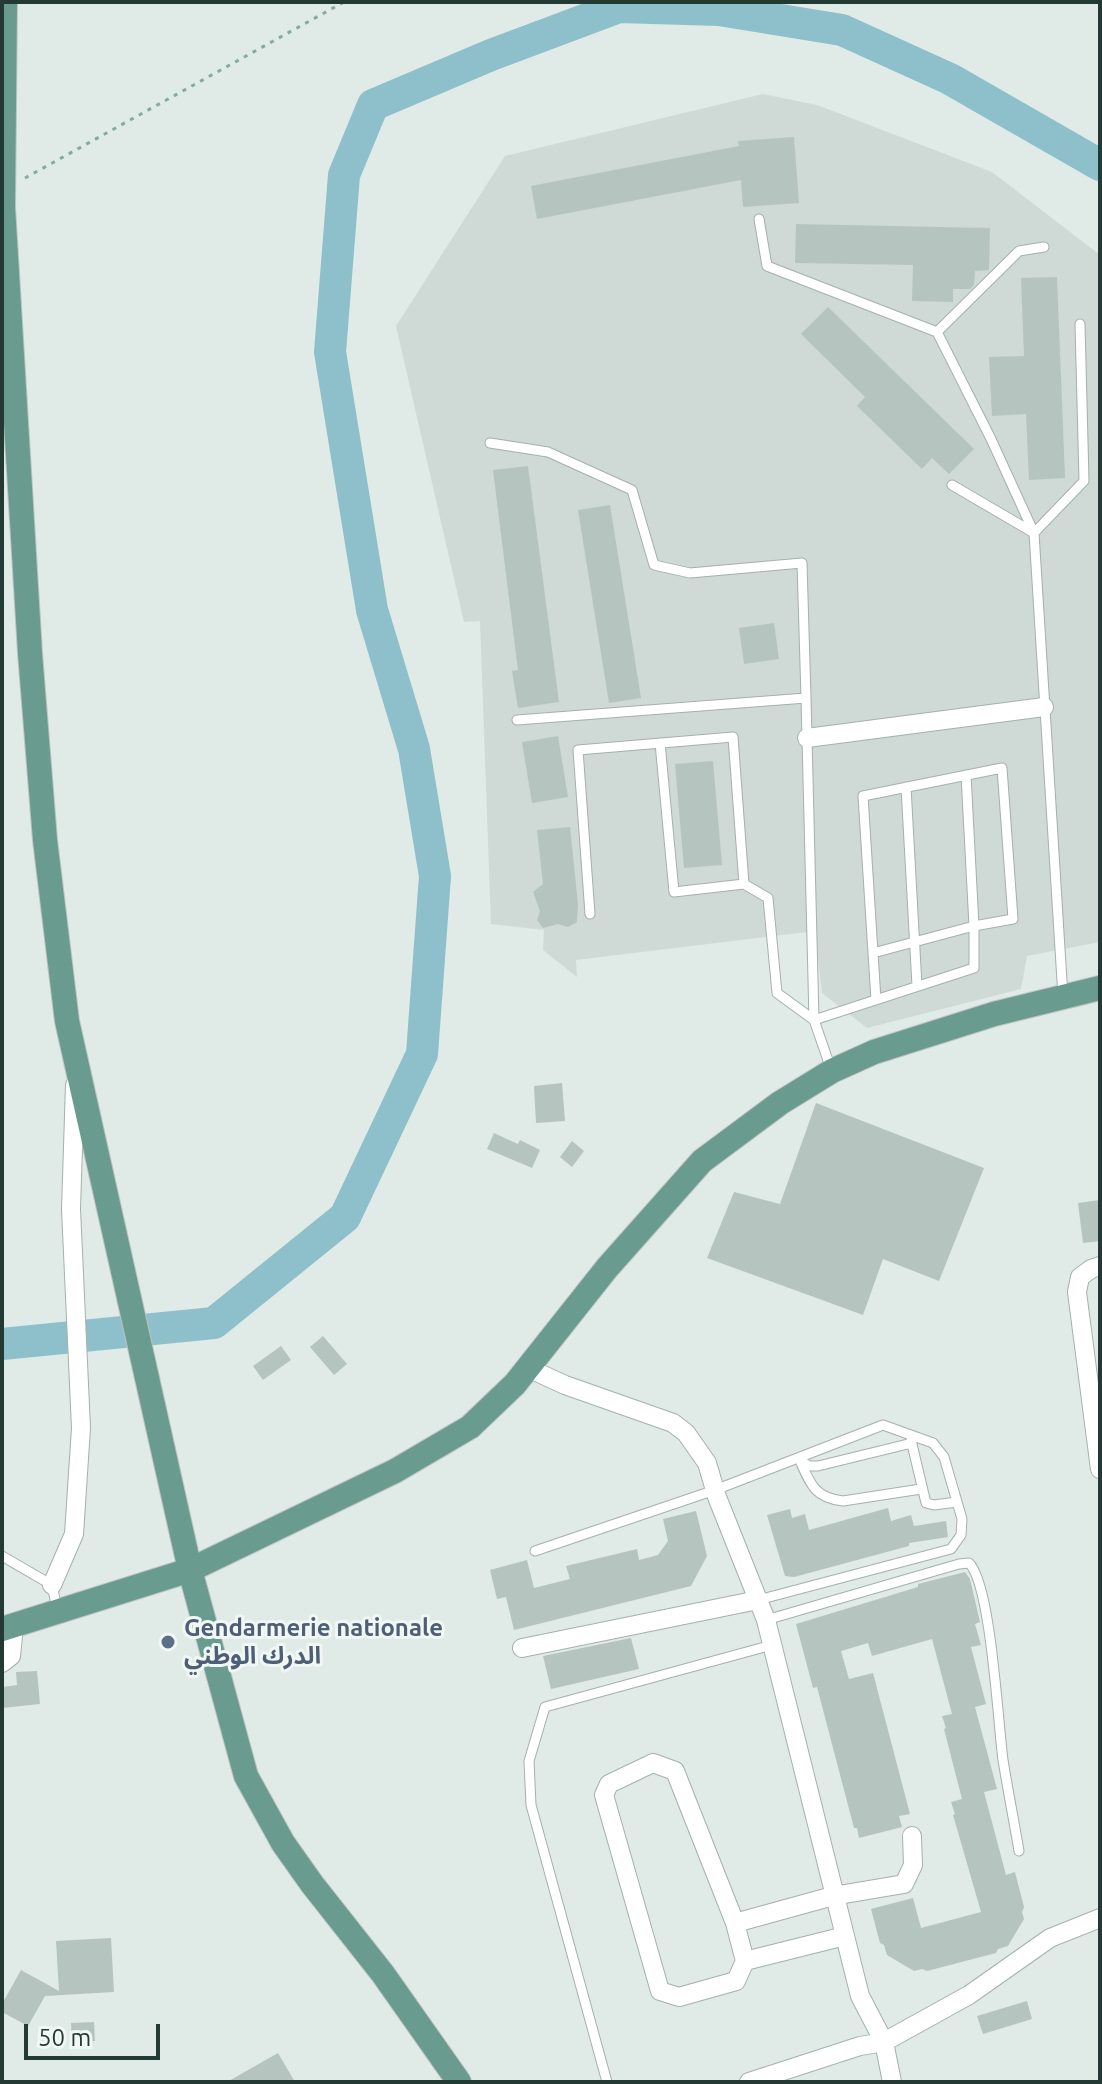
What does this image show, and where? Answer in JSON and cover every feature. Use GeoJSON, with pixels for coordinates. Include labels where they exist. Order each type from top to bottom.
{"type":"FeatureCollection","features":[{"type":"Feature","properties":{"kind":"main road"},"geometry":{"type":"LineString","coordinates":[[5,2],[4,190],[29,637],[44,824],[67,1021],[190,1570],[246,1776],[283,1843],[383,1974],[459,2082]]}},
{"type":"Feature","properties":{"kind":"main road"},"geometry":{"type":"LineString","coordinates":[[8,1627],[190,1570],[395,1471],[470,1427],[515,1384],[607,1268],[702,1161],[780,1103],[832,1071],[874,1052],[994,1014],[1100,988]]}},
{"type":"Feature","properties":{"kind":"street"},"geometry":{"type":"LineString","coordinates":[[807,738],[1044,707]]}},
{"type":"Feature","properties":{"kind":"street"},"geometry":{"type":"LineString","coordinates":[[52,1585],[74,1534],[81,1428],[71,1209],[76,1058]]}},
{"type":"Feature","properties":{"kind":"street"},"geometry":{"type":"LineString","coordinates":[[1100,1266],[1080,1277],[1077,1292],[1100,1469]]}},
{"type":"Feature","properties":{"kind":"street"},"geometry":{"type":"LineString","coordinates":[[528,1368],[565,1385],[673,1423],[696,1445],[707,1463],[766,1620],[860,1996],[884,2042],[892,2082]]}},
{"type":"Feature","properties":{"kind":"street"},"geometry":{"type":"LineString","coordinates":[[522,1648],[758,1600]]}},
{"type":"Feature","properties":{"kind":"street"},"geometry":{"type":"LineString","coordinates":[[2,1663],[11,1656],[8,1627]]}},
{"type":"Feature","properties":{"kind":"street"},"geometry":{"type":"LineString","coordinates":[[653,1763],[675,1771],[735,1923],[745,1961],[736,1981],[679,1997],[660,1991],[604,1795],[609,1784],[653,1763]]}},
{"type":"Feature","properties":{"kind":"street"},"geometry":{"type":"LineString","coordinates":[[735,1923],[833,1896],[904,1884],[913,1865],[912,1836]]}},
{"type":"Feature","properties":{"kind":"street"},"geometry":{"type":"LineString","coordinates":[[749,2082],[860,2046],[884,2042],[969,1995],[1050,1938],[1100,1918]]}},
{"type":"Feature","properties":{"kind":"street"},"geometry":{"type":"LineString","coordinates":[[745,1961],[845,1936]]}},
{"type":"Feature","properties":{"kind":"lane"},"geometry":{"type":"LineString","coordinates":[[759,219],[767,266],[937,332],[1034,533],[1063,997]]}},
{"type":"Feature","properties":{"kind":"lane"},"geometry":{"type":"LineString","coordinates":[[937,332],[1019,251],[1044,247]]}},
{"type":"Feature","properties":{"kind":"lane"},"geometry":{"type":"LineString","coordinates":[[1034,533],[1084,481],[1080,324]]}},
{"type":"Feature","properties":{"kind":"lane"},"geometry":{"type":"LineString","coordinates":[[490,443],[548,452],[632,490],[654,565],[690,573],[802,563],[814,1020],[832,1071]]}},
{"type":"Feature","properties":{"kind":"lane"},"geometry":{"type":"LineString","coordinates":[[952,485],[1034,533]]}},
{"type":"Feature","properties":{"kind":"lane"},"geometry":{"type":"LineString","coordinates":[[517,720],[806,698]]}},
{"type":"Feature","properties":{"kind":"lane"},"geometry":{"type":"LineString","coordinates":[[590,914],[578,750],[733,737],[744,884]]}},
{"type":"Feature","properties":{"kind":"lane"},"geometry":{"type":"LineString","coordinates":[[660,743],[674,892],[744,884],[768,898],[777,993],[814,1020]]}},
{"type":"Feature","properties":{"kind":"lane"},"geometry":{"type":"LineString","coordinates":[[873,953],[974,926],[1013,919],[1002,768],[863,796],[873,953],[876,1000]]}},
{"type":"Feature","properties":{"kind":"lane"},"geometry":{"type":"LineString","coordinates":[[814,1020],[974,968],[966,775]]}},
{"type":"Feature","properties":{"kind":"lane"},"geometry":{"type":"LineString","coordinates":[[906,787],[917,986]]}},
{"type":"Feature","properties":{"kind":"lane"},"geometry":{"type":"LineString","coordinates":[[535,1551],[800,1460],[883,1425],[911,1438],[933,1443],[944,1457],[962,1519],[961,1535],[951,1549],[758,1600]]}},
{"type":"Feature","properties":{"kind":"lane"},"geometry":{"type":"LineString","coordinates":[[800,1460],[818,1466],[911,1438]]}},
{"type":"Feature","properties":{"kind":"lane"},"geometry":{"type":"LineString","coordinates":[[911,1438],[926,1503],[957,1502]]}},
{"type":"Feature","properties":{"kind":"lane"},"geometry":{"type":"LineString","coordinates":[[800,1460],[811,1486],[817,1494],[830,1500],[843,1501],[921,1489]]}},
{"type":"Feature","properties":{"kind":"lane"},"geometry":{"type":"LineString","coordinates":[[2,1556],[52,1585],[57,1612]]}},
{"type":"Feature","properties":{"kind":"lane"},"geometry":{"type":"LineString","coordinates":[[766,1620],[959,1564],[969,1563],[975,1568],[983,1597],[1019,1851]]}},
{"type":"Feature","properties":{"kind":"lane"},"geometry":{"type":"LineString","coordinates":[[607,2082],[531,1805],[529,1761],[545,1707],[772,1645]]}},
{"type":"Feature","properties":{"kind":"path"},"geometry":{"type":"LineString","coordinates":[[4,190],[344,2]]}},
{"type":"Feature","properties":{"kind":"shaded area"},"geometry":{"type":"Polygon","coordinates":[[[763,94],[817,105],[992,172],[1100,255],[1100,942],[1027,956],[1021,989],[867,1028],[822,993],[815,931],[576,960],[577,977],[543,950],[544,930],[491,924],[480,621],[464,622],[396,326],[505,156],[763,94]]]}},
{"type":"Feature","properties":{"kind":"building"},"geometry":{"type":"Polygon","coordinates":[[[794,137],[799,203],[743,207],[741,180],[537,219],[531,186],[739,146],[738,141],[794,137]]]}},
{"type":"Feature","properties":{"kind":"building"},"geometry":{"type":"Polygon","coordinates":[[[796,224],[990,228],[989,270],[975,271],[974,285],[970,289],[953,289],[953,302],[912,301],[913,265],[795,263],[796,224]]]}},
{"type":"Feature","properties":{"kind":"building"},"geometry":{"type":"Polygon","coordinates":[[[1057,277],[1065,478],[1029,480],[1026,414],[992,416],[989,357],[1024,356],[1021,278],[1057,277]]]}},
{"type":"Feature","properties":{"kind":"building"},"geometry":{"type":"Polygon","coordinates":[[[828,307],[974,449],[949,474],[932,458],[922,469],[857,406],[865,397],[801,334],[828,307]]]}},
{"type":"Feature","properties":{"kind":"building"},"geometry":{"type":"Polygon","coordinates":[[[528,466],[559,702],[518,708],[512,671],[518,670],[493,470],[528,466]]]}},
{"type":"Feature","properties":{"kind":"building"},"geometry":{"type":"Polygon","coordinates":[[[610,505],[641,698],[609,703],[578,510],[610,505]]]}},
{"type":"Feature","properties":{"kind":"building"},"geometry":{"type":"Polygon","coordinates":[[[774,623],[779,659],[744,664],[739,628],[774,623]]]}},
{"type":"Feature","properties":{"kind":"building"},"geometry":{"type":"Polygon","coordinates":[[[558,736],[568,797],[532,803],[522,742],[558,736]]]}},
{"type":"Feature","properties":{"kind":"building"},"geometry":{"type":"Polygon","coordinates":[[[713,761],[722,865],[684,868],[675,764],[713,761]]]}},
{"type":"Feature","properties":{"kind":"building"},"geometry":{"type":"Polygon","coordinates":[[[570,827],[577,922],[568,927],[558,924],[543,928],[537,920],[540,911],[533,892],[543,884],[537,830],[570,827]]]}},
{"type":"Feature","properties":{"kind":"building"},"geometry":{"type":"Polygon","coordinates":[[[562,1083],[565,1121],[536,1123],[534,1086],[562,1083]]]}},
{"type":"Feature","properties":{"kind":"building"},"geometry":{"type":"Polygon","coordinates":[[[816,1103],[984,1168],[939,1281],[883,1259],[863,1315],[707,1258],[734,1192],[780,1204],[816,1103]]]}},
{"type":"Feature","properties":{"kind":"building"},"geometry":{"type":"Polygon","coordinates":[[[494,1133],[518,1144],[520,1140],[540,1150],[532,1168],[487,1149],[494,1133]]]}},
{"type":"Feature","properties":{"kind":"building"},"geometry":{"type":"Polygon","coordinates":[[[572,1141],[584,1151],[572,1167],[560,1157],[572,1141]]]}},
{"type":"Feature","properties":{"kind":"building"},"geometry":{"type":"Polygon","coordinates":[[[1100,1200],[1100,1241],[1083,1243],[1078,1203],[1100,1200]]]}},
{"type":"Feature","properties":{"kind":"building"},"geometry":{"type":"Polygon","coordinates":[[[323,1336],[347,1364],[334,1375],[310,1347],[323,1336]]]}},
{"type":"Feature","properties":{"kind":"building"},"geometry":{"type":"Polygon","coordinates":[[[281,1346],[291,1360],[263,1380],[253,1366],[281,1346]]]}},
{"type":"Feature","properties":{"kind":"building"},"geometry":{"type":"Polygon","coordinates":[[[888,1508],[891,1521],[911,1515],[914,1526],[946,1521],[948,1537],[909,1543],[909,1546],[794,1577],[785,1576],[767,1515],[790,1509],[792,1518],[805,1514],[809,1530],[888,1508]]]}},
{"type":"Feature","properties":{"kind":"building"},"geometry":{"type":"Polygon","coordinates":[[[696,1511],[707,1556],[691,1586],[514,1630],[506,1597],[497,1599],[490,1570],[527,1560],[534,1588],[570,1579],[566,1566],[637,1549],[639,1560],[658,1555],[668,1541],[663,1519],[696,1511]]]}},
{"type":"Feature","properties":{"kind":"building"},"geometry":{"type":"Polygon","coordinates":[[[965,1572],[970,1579],[980,1622],[975,1624],[981,1645],[971,1647],[986,1704],[975,1707],[997,1789],[984,1792],[1006,1875],[1015,1872],[1024,1919],[1008,1946],[998,1949],[996,1953],[927,1971],[914,1971],[887,1955],[884,1945],[880,1943],[871,1909],[913,1898],[921,1928],[981,1912],[953,1815],[951,1802],[962,1799],[942,1716],[952,1714],[932,1639],[872,1656],[868,1643],[841,1651],[849,1679],[873,1673],[910,1814],[899,1816],[902,1827],[859,1838],[796,1624],[965,1572]]]}},
{"type":"Feature","properties":{"kind":"building"},"geometry":{"type":"Polygon","coordinates":[[[631,1638],[639,1669],[551,1689],[543,1656],[631,1638]]]}},
{"type":"Feature","properties":{"kind":"building"},"geometry":{"type":"Polygon","coordinates":[[[37,1671],[40,1704],[2,1708],[2,1687],[17,1685],[16,1672],[37,1671]]]}},
{"type":"Feature","properties":{"kind":"building"},"geometry":{"type":"Polygon","coordinates":[[[111,1938],[114,1992],[45,1996],[28,2026],[2,2012],[2,2004],[21,1970],[59,1991],[56,1941],[111,1938]]]}},
{"type":"Feature","properties":{"kind":"building"},"geometry":{"type":"Polygon","coordinates":[[[1027,2001],[1032,2019],[983,2034],[977,2016],[1027,2001]]]}},
{"type":"Feature","properties":{"kind":"building"},"geometry":{"type":"Polygon","coordinates":[[[94,2022],[95,2041],[72,2043],[71,2023],[94,2022]]]}},
{"type":"Feature","properties":{"kind":"building"},"geometry":{"type":"Polygon","coordinates":[[[278,2053],[295,2082],[227,2082],[278,2053]]]}},
{"type":"Feature","properties":{"kind":"waterway"},"geometry":{"type":"LineString","coordinates":[[2,1344],[214,1323],[345,1217],[422,1054],[435,876],[414,749],[372,610],[330,352],[344,175],[373,105],[491,55],[619,7],[719,10],[842,30],[950,79],[1100,165]]}},
{"type":"Feature","properties":{"kind":"place","name":"Gendarmerie nationale الدرك الوطني"},"geometry":{"type":"Point","coordinates":[168,1642]}}]}
